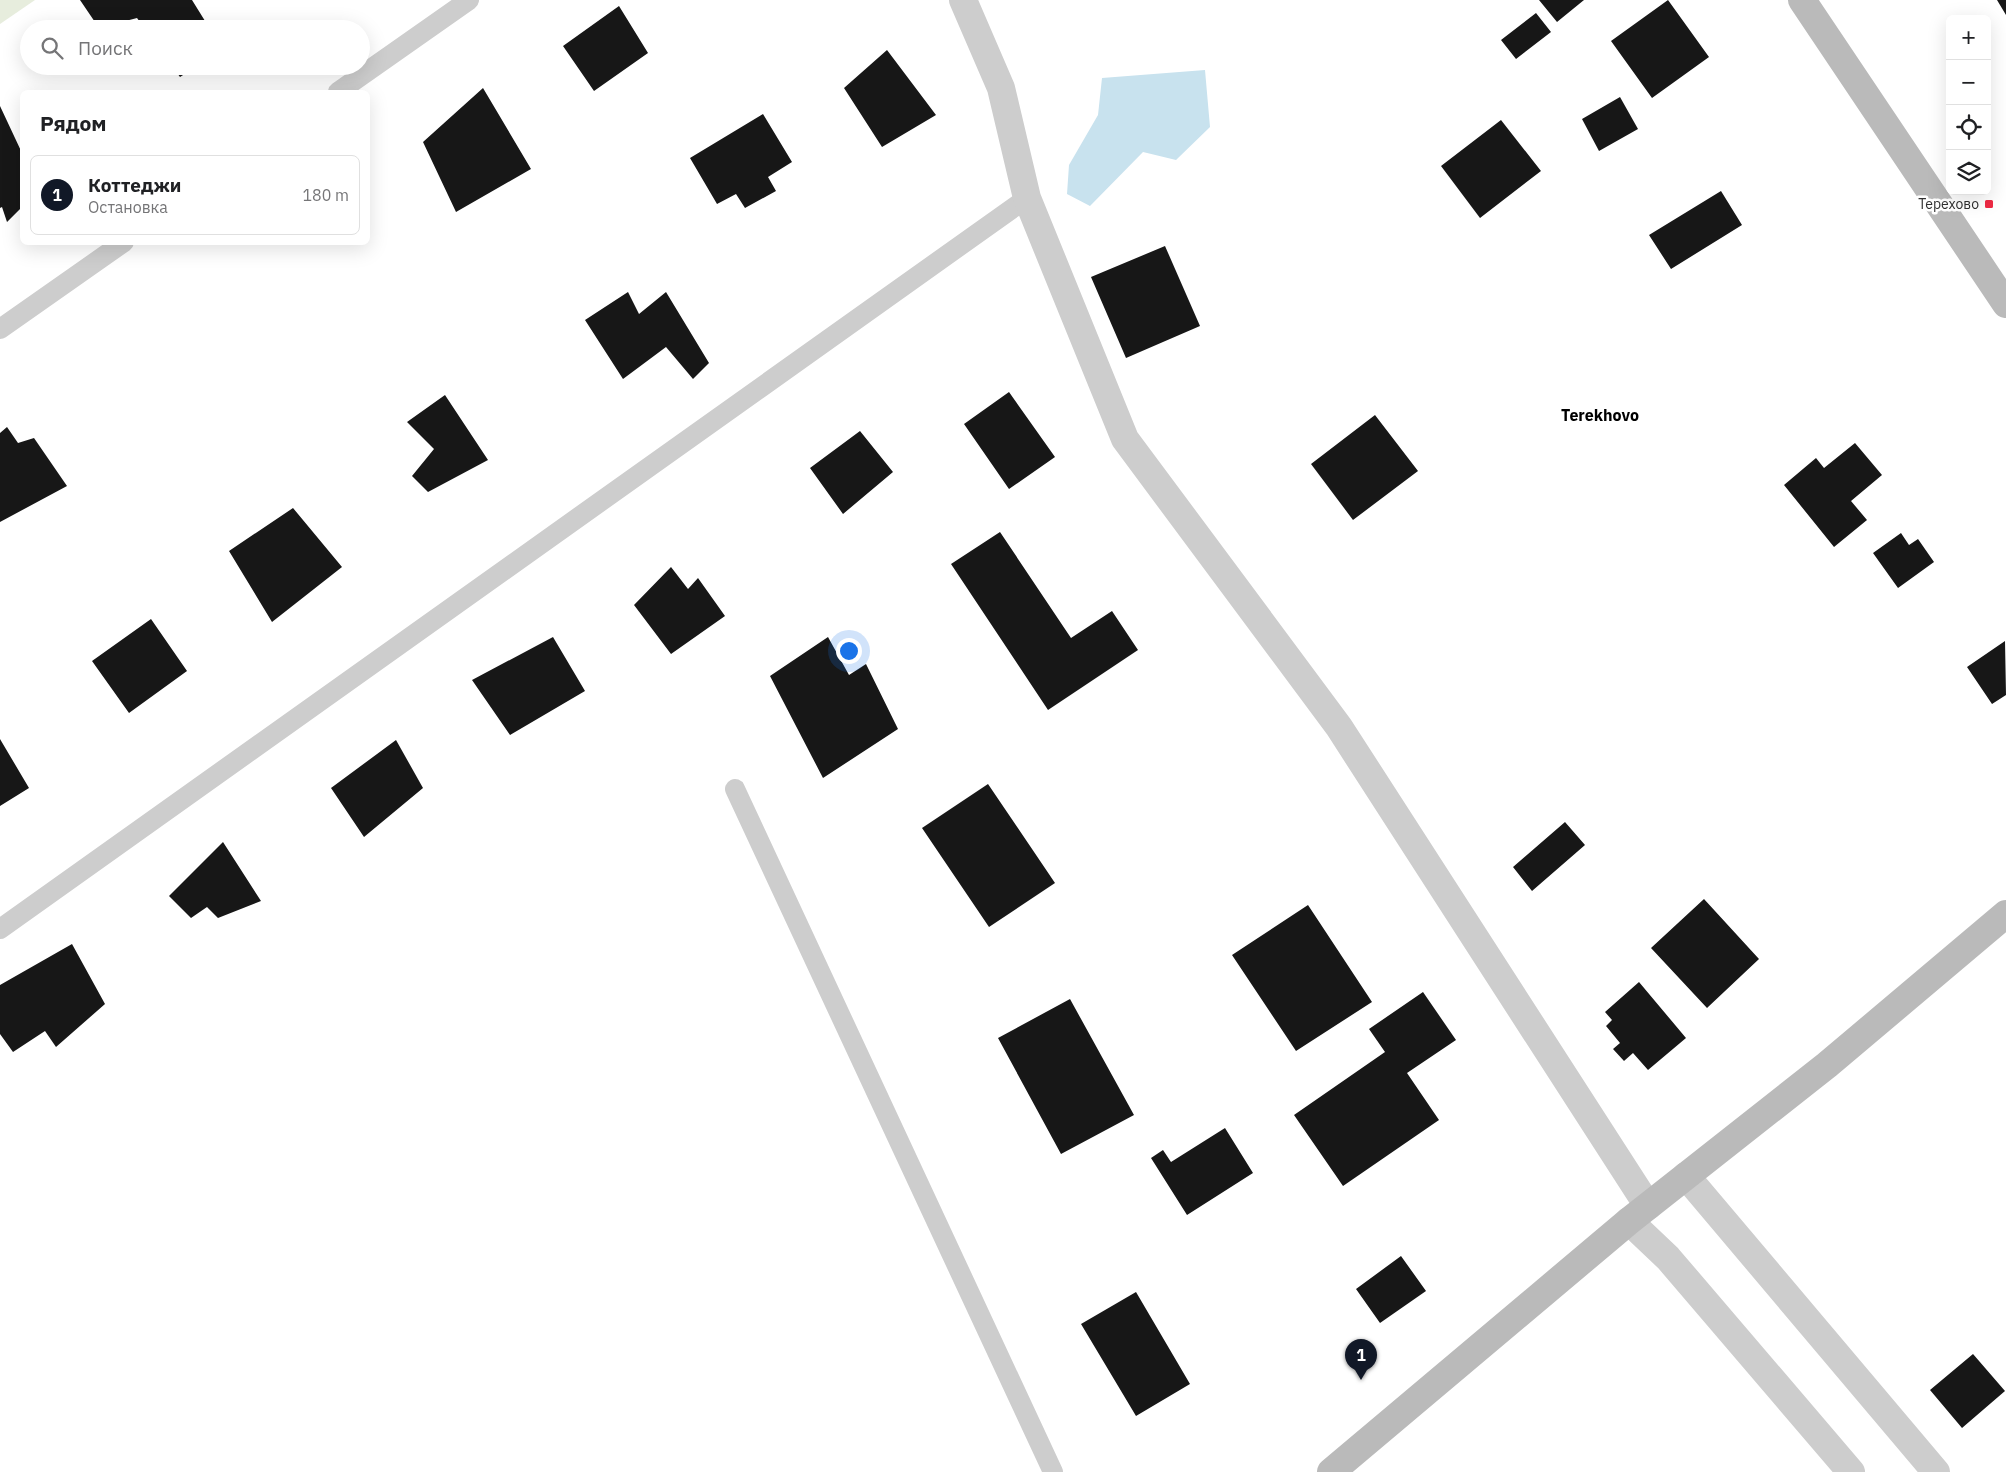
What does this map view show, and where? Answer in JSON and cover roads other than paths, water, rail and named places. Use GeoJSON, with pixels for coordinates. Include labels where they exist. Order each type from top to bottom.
{"type":"FeatureCollection","features":[{"type":"Feature","properties":{"kind":"main road"},"geometry":{"type":"LineString","coordinates":[[1802,0],[2006,304]]}},
{"type":"Feature","properties":{"kind":"main road"},"geometry":{"type":"LineString","coordinates":[[1331,1472],[1639,1214],[1827,1065],[2006,914]]}},
{"type":"Feature","properties":{"kind":"street"},"geometry":{"type":"LineString","coordinates":[[963,0],[1001,88],[1027,198],[1125,439],[1339,727],[1668,1258],[1851,1472]]}},
{"type":"Feature","properties":{"kind":"street"},"geometry":{"type":"LineString","coordinates":[[1686,1176],[1936,1472]]}},
{"type":"Feature","properties":{"kind":"lane"},"geometry":{"type":"LineString","coordinates":[[370,70],[469,0]]}},
{"type":"Feature","properties":{"kind":"lane"},"geometry":{"type":"LineString","coordinates":[[341,90],[362,75]]}},
{"type":"Feature","properties":{"kind":"lane"},"geometry":{"type":"LineString","coordinates":[[0,929],[1027,198]]}},
{"type":"Feature","properties":{"kind":"lane"},"geometry":{"type":"LineString","coordinates":[[0,330],[120,245]]}},
{"type":"Feature","properties":{"kind":"lane"},"geometry":{"type":"LineString","coordinates":[[735,789],[1053,1472]]}},
{"type":"Feature","properties":{"kind":"water"},"geometry":{"type":"Polygon","coordinates":[[[1205,70],[1210,127],[1176,160],[1143,152],[1090,206],[1067,194],[1069,165],[1098,115],[1102,78],[1205,70]]]}},
{"type":"Feature","properties":{"kind":"place","name":"Терехово"},"geometry":{"type":"Point","coordinates":[1989,204]}},
{"type":"Feature","properties":{"kind":"place","name":"Коттеджи"},"geometry":{"type":"Point","coordinates":[1361,1380]}},
{"type":"Feature","properties":{"kind":"district","name":"Terekhovo"},"geometry":{"type":"Point","coordinates":[1600,415]}}]}
